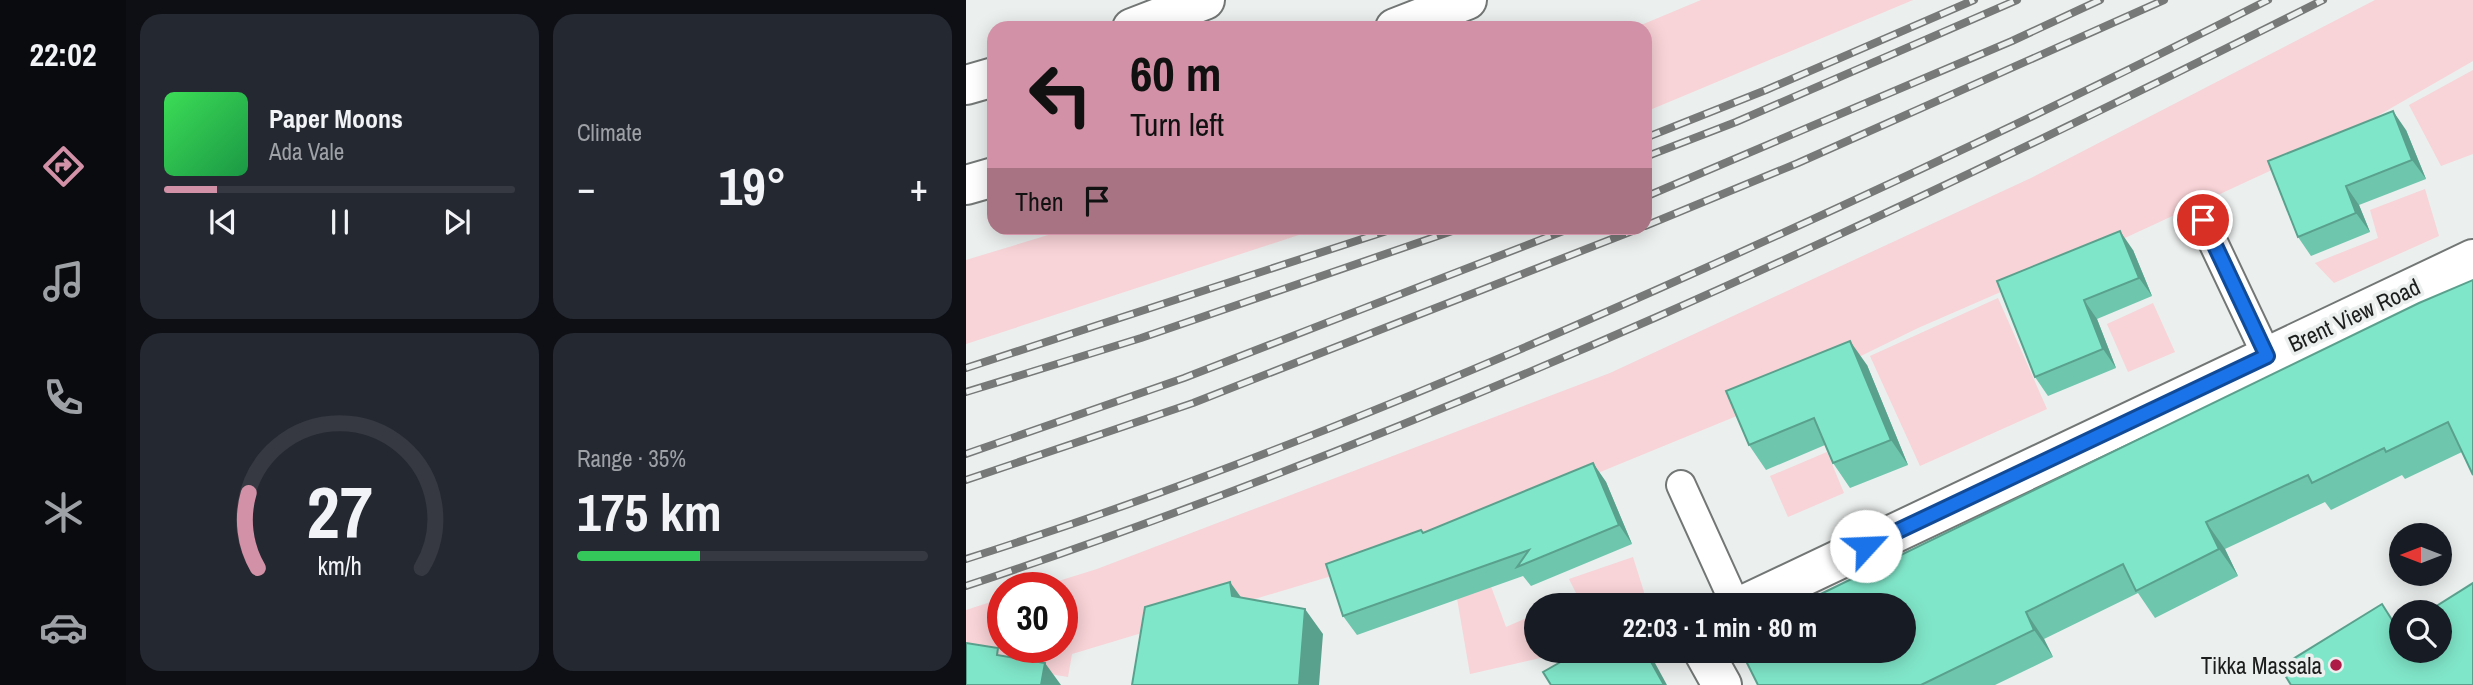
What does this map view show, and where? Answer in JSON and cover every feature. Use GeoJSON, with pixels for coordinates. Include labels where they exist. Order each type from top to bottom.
{"type":"FeatureCollection","features":[{"type":"Feature","properties":{"kind":"main road"},"geometry":{"type":"LineString","coordinates":[[1150,21],[1205,0]]}},
{"type":"Feature","properties":{"kind":"main road"},"geometry":{"type":"LineString","coordinates":[[1413,21],[1467,0]]}},
{"type":"Feature","properties":{"kind":"main road"},"geometry":{"type":"LineString","coordinates":[[966,85],[987,79]]}},
{"type":"Feature","properties":{"kind":"main road"},"geometry":{"type":"LineString","coordinates":[[966,185],[987,179]]}},
{"type":"Feature","properties":{"kind":"main road","name":"Brent View Road"},"geometry":{"type":"LineString","coordinates":[[1766,593],[2473,259]]}},
{"type":"Feature","properties":{"kind":"main road"},"geometry":{"type":"LineString","coordinates":[[1710,663],[1722,685]]}},
{"type":"Feature","properties":{"kind":"lane"},"geometry":{"type":"LineString","coordinates":[[2203,220],[2267,356]]}},
{"type":"Feature","properties":{"kind":"lane"},"geometry":{"type":"LineString","coordinates":[[1681,485],[1732,593]]}},
{"type":"Feature","properties":{"kind":"shaded area"},"geometry":{"type":"Polygon","coordinates":[[[1701,0],[1913,0],[1652,109],[1651,21],[1701,0]]]}},
{"type":"Feature","properties":{"kind":"shaded area"},"geometry":{"type":"Polygon","coordinates":[[[2375,0],[2473,0],[2473,61],[2332,142],[2127,237],[1918,328],[1744,413],[1388,559],[1078,652],[1078,575],[1610,373],[2031,178],[2375,0]]]}},
{"type":"Feature","properties":{"kind":"shaded area"},"geometry":{"type":"Polygon","coordinates":[[[2473,70],[2473,154],[2441,166],[2409,105],[2473,70]]]}},
{"type":"Feature","properties":{"kind":"shaded area"},"geometry":{"type":"Polygon","coordinates":[[[2425,189],[2439,236],[2334,283],[2315,263],[2378,238],[2370,210],[2425,189]]]}},
{"type":"Feature","properties":{"kind":"shaded area"},"geometry":{"type":"Polygon","coordinates":[[[1048,235],[1299,235],[966,344],[966,260],[1048,235]]]}},
{"type":"Feature","properties":{"kind":"shaded area"},"geometry":{"type":"Polygon","coordinates":[[[1998,298],[2047,409],[1920,466],[1870,356],[1998,298]]]}},
{"type":"Feature","properties":{"kind":"shaded area"},"geometry":{"type":"Polygon","coordinates":[[[2153,303],[2175,352],[2128,372],[2107,324],[2153,303]]]}},
{"type":"Feature","properties":{"kind":"shaded area"},"geometry":{"type":"Polygon","coordinates":[[[1827,452],[1844,493],[1788,517],[1770,476],[1827,452]]]}},
{"type":"Feature","properties":{"kind":"shaded area"},"geometry":{"type":"Polygon","coordinates":[[[1472,535],[1506,627],[1524,619],[1524,662],[1470,674],[1448,546],[1472,535]]]}},
{"type":"Feature","properties":{"kind":"shaded area"},"geometry":{"type":"Polygon","coordinates":[[[1633,557],[1644,593],[1576,593],[1569,579],[1633,557]]]}},
{"type":"Feature","properties":{"kind":"shaded area"},"geometry":{"type":"Polygon","coordinates":[[[987,603],[987,663],[1070,663],[1068,677],[966,660],[966,610],[987,603]]]}},
{"type":"Feature","properties":{"kind":"building"},"geometry":{"type":"Polygon","coordinates":[[[2393,111],[2412,160],[2346,186],[2356,213],[2298,237],[2268,161],[2393,111]]]}},
{"type":"Feature","properties":{"kind":"building"},"geometry":{"type":"Polygon","coordinates":[[[2120,231],[2139,278],[2084,300],[2103,349],[2035,377],[1997,281],[2120,231]]]}},
{"type":"Feature","properties":{"kind":"building"},"geometry":{"type":"Polygon","coordinates":[[[2473,280],[2473,475],[2448,422],[2386,452],[2384,448],[2312,483],[2308,475],[2206,522],[2219,549],[2136,591],[2123,564],[2026,612],[2034,630],[1921,685],[1758,685],[1747,663],[1916,663],[1916,593],[1823,593],[2419,303],[2473,280]]]}},
{"type":"Feature","properties":{"kind":"building"},"geometry":{"type":"Polygon","coordinates":[[[1850,341],[1891,440],[1833,463],[1814,418],[1749,445],[1726,391],[1850,341]]]}},
{"type":"Feature","properties":{"kind":"building"},"geometry":{"type":"Polygon","coordinates":[[[1593,463],[1619,525],[1517,567],[1529,550],[1343,616],[1326,564],[1421,530],[1423,533],[1593,463]]]}},
{"type":"Feature","properties":{"kind":"building"},"geometry":{"type":"Polygon","coordinates":[[[1230,582],[1232,596],[1305,609],[1299,685],[1132,685],[1145,607],[1230,582]]]}},
{"type":"Feature","properties":{"kind":"building"},"geometry":{"type":"Polygon","coordinates":[[[2473,583],[2473,685],[2291,685],[2280,667],[2382,604],[2389,615],[2389,663],[2452,663],[2452,600],[2446,600],[2473,583]]]}},
{"type":"Feature","properties":{"kind":"building"},"geometry":{"type":"Polygon","coordinates":[[[966,643],[987,646],[987,663],[1045,663],[1041,685],[966,685],[966,643]]]}},
{"type":"Feature","properties":{"kind":"building"},"geometry":{"type":"Polygon","coordinates":[[[1559,663],[1652,663],[1664,685],[1551,685],[1543,672],[1559,663]]]}},
{"type":"Feature","properties":{"kind":"railway"},"geometry":{"type":"LineString","coordinates":[[1652,135],[1766,90],[1974,0]]}},
{"type":"Feature","properties":{"kind":"railway"},"geometry":{"type":"LineString","coordinates":[[1652,154],[1736,122],[2017,0]]}},
{"type":"Feature","properties":{"kind":"railway"},"geometry":{"type":"LineString","coordinates":[[1652,194],[2012,41],[2100,0]]}},
{"type":"Feature","properties":{"kind":"railway"},"geometry":{"type":"LineString","coordinates":[[1652,223],[1798,163],[2164,0]]}},
{"type":"Feature","properties":{"kind":"railway"},"geometry":{"type":"LineString","coordinates":[[966,559],[1229,467],[1401,399],[1571,327],[1964,149],[2268,0]]}},
{"type":"Feature","properties":{"kind":"railway"},"geometry":{"type":"LineString","coordinates":[[966,586],[1141,525],[1314,460],[1655,318],[1991,163],[2323,0]]}},
{"type":"Feature","properties":{"kind":"railway"},"geometry":{"type":"LineString","coordinates":[[966,368],[1374,235]]}},
{"type":"Feature","properties":{"kind":"railway"},"geometry":{"type":"LineString","coordinates":[[966,392],[1141,338],[1441,235]]}},
{"type":"Feature","properties":{"kind":"railway"},"geometry":{"type":"LineString","coordinates":[[966,454],[1184,378],[1553,235]]}},
{"type":"Feature","properties":{"kind":"railway"},"geometry":{"type":"LineString","coordinates":[[966,480],[1193,403],[1622,235]]}},
{"type":"Feature","properties":{"kind":"place","name":"Tikka Massala"},"geometry":{"type":"Point","coordinates":[2336,665]}},
{"type":"Feature","properties":{"kind":"route"},"geometry":{"type":"LineString","coordinates":[[1866,546],[2267,356],[2203,220]]}}]}
